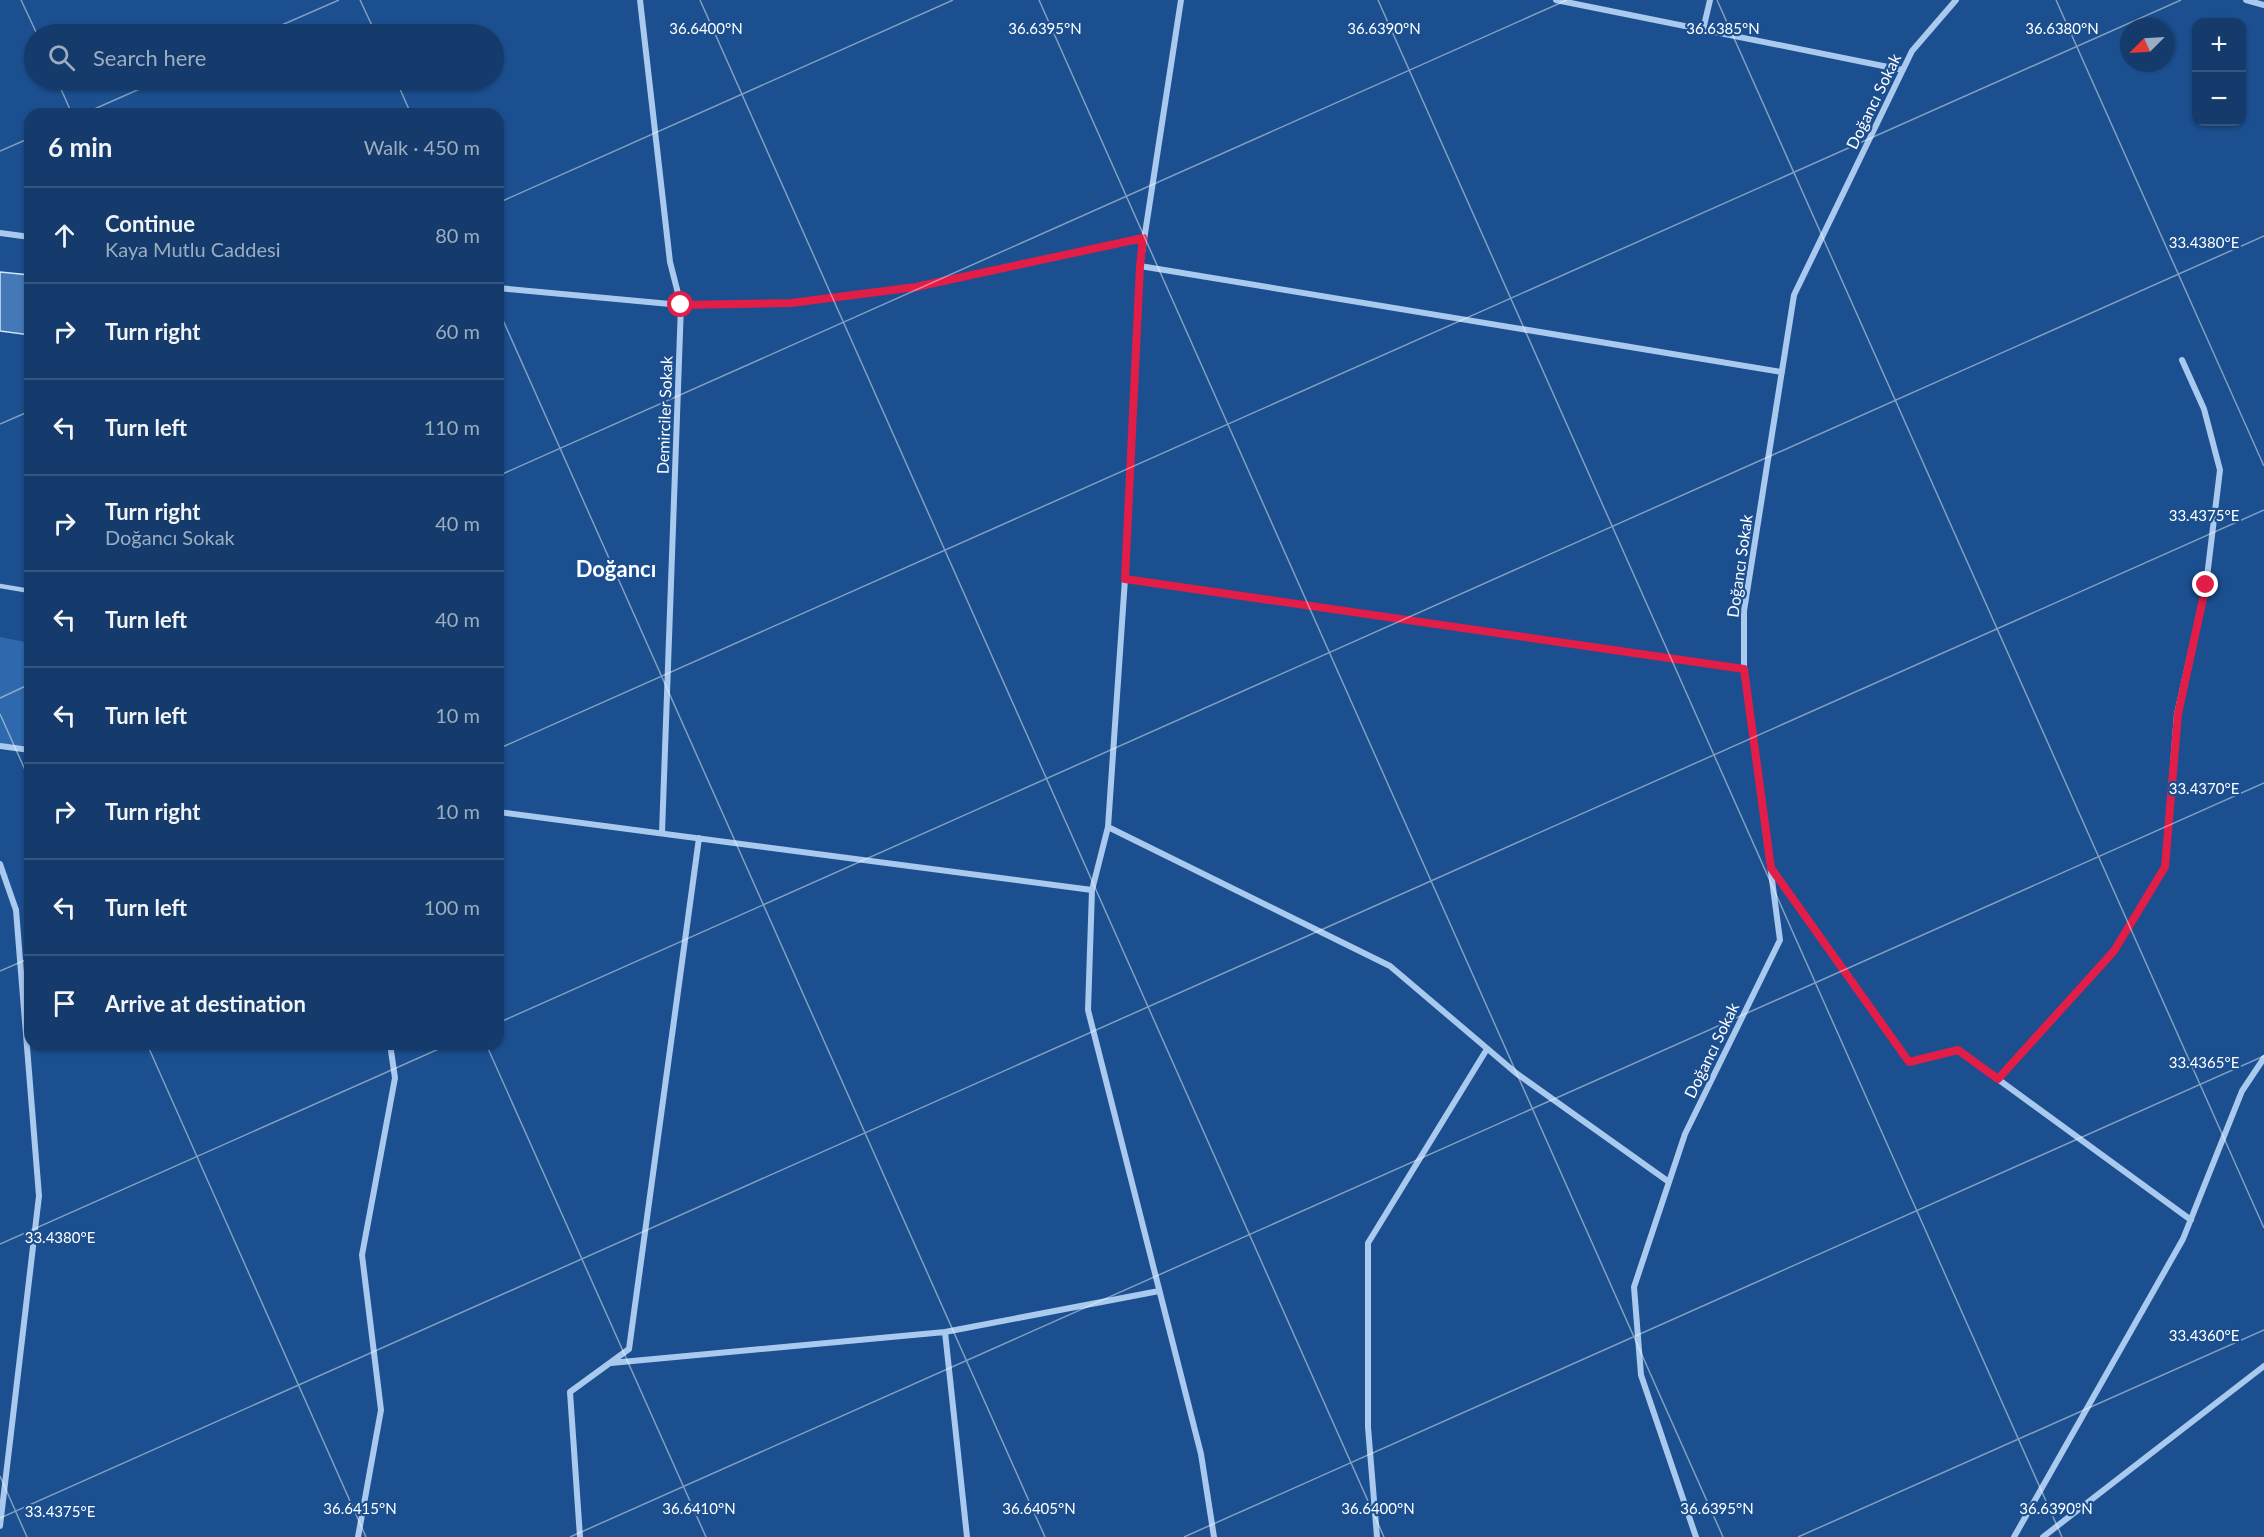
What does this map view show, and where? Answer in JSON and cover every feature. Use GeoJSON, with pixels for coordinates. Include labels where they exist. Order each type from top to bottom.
{"type":"FeatureCollection","features":[{"type":"Feature","properties":{"kind":"street","name":"Demirciler Sokak"},"geometry":{"type":"LineString","coordinates":[[640,0],[670,262],[681,305],[662,833]]}},
{"type":"Feature","properties":{"kind":"street"},"geometry":{"type":"LineString","coordinates":[[1181,0],[1140,266],[1125,579],[1108,828],[1092,890],[1088,1010],[1201,1454],[1214,1537]]}},
{"type":"Feature","properties":{"kind":"street"},"geometry":{"type":"LineString","coordinates":[[1556,0],[1902,70]]}},
{"type":"Feature","properties":{"kind":"street"},"geometry":{"type":"LineString","coordinates":[[1703,30],[1710,0]]}},
{"type":"Feature","properties":{"kind":"street","name":"Doğancı Sokak"},"geometry":{"type":"LineString","coordinates":[[1696,1537],[1641,1375],[1634,1287],[1685,1134],[1780,940],[1744,669],[1744,611],[1794,295],[1912,51],[1956,0]]}},
{"type":"Feature","properties":{"kind":"street"},"geometry":{"type":"LineString","coordinates":[[2246,0],[2264,5]]}},
{"type":"Feature","properties":{"kind":"street"},"geometry":{"type":"LineString","coordinates":[[0,233],[24,236]]}},
{"type":"Feature","properties":{"kind":"street"},"geometry":{"type":"LineString","coordinates":[[504,289],[681,305],[791,303],[916,287],[1143,238]]}},
{"type":"Feature","properties":{"kind":"street"},"geometry":{"type":"LineString","coordinates":[[1140,266],[1782,372]]}},
{"type":"Feature","properties":{"kind":"street"},"geometry":{"type":"LineString","coordinates":[[1998,1079],[2114,951],[2165,867],[2178,714],[2206,585],[2220,470],[2204,409],[2182,360]]}},
{"type":"Feature","properties":{"kind":"street"},"geometry":{"type":"LineString","coordinates":[[1125,579],[1744,669]]}},
{"type":"Feature","properties":{"kind":"street"},"geometry":{"type":"LineString","coordinates":[[0,746],[24,749]]}},
{"type":"Feature","properties":{"kind":"street"},"geometry":{"type":"LineString","coordinates":[[504,813],[1092,890]]}},
{"type":"Feature","properties":{"kind":"street"},"geometry":{"type":"LineString","coordinates":[[1108,828],[1390,966],[1516,1073],[1669,1182]]}},
{"type":"Feature","properties":{"kind":"street"},"geometry":{"type":"LineString","coordinates":[[580,1537],[570,1392],[628,1349],[699,838]]}},
{"type":"Feature","properties":{"kind":"street"},"geometry":{"type":"LineString","coordinates":[[0,864],[16,910],[24,1009]]}},
{"type":"Feature","properties":{"kind":"street"},"geometry":{"type":"LineString","coordinates":[[1771,868],[1909,1062],[1958,1050],[2191,1220]]}},
{"type":"Feature","properties":{"kind":"street"},"geometry":{"type":"LineString","coordinates":[[1377,1537],[1368,1427],[1368,1243],[1487,1049]]}},
{"type":"Feature","properties":{"kind":"street"},"geometry":{"type":"LineString","coordinates":[[0,1526],[39,1196],[27,1050]]}},
{"type":"Feature","properties":{"kind":"street"},"geometry":{"type":"LineString","coordinates":[[358,1537],[381,1410],[362,1256],[395,1078],[391,1050]]}},
{"type":"Feature","properties":{"kind":"street"},"geometry":{"type":"LineString","coordinates":[[2014,1537],[2183,1239],[2242,1091],[2264,1058]]}},
{"type":"Feature","properties":{"kind":"street"},"geometry":{"type":"LineString","coordinates":[[609,1364],[945,1332],[1159,1291]]}},
{"type":"Feature","properties":{"kind":"street"},"geometry":{"type":"LineString","coordinates":[[945,1332],[967,1537]]}},
{"type":"Feature","properties":{"kind":"street"},"geometry":{"type":"LineString","coordinates":[[2043,1537],[2264,1366]]}},
{"type":"Feature","properties":{"kind":"lane"},"geometry":{"type":"LineString","coordinates":[[0,586],[24,590]]}},
{"type":"Feature","properties":{"kind":"shaded area"},"geometry":{"type":"Polygon","coordinates":[[[0,637],[24,642],[24,746],[0,744],[0,637]]]}},
{"type":"Feature","properties":{"kind":"building"},"geometry":{"type":"Polygon","coordinates":[[[0,272],[24,274],[24,334],[0,331],[0,272]]]}},
{"type":"Feature","properties":{"kind":"district","name":"Doğancı"},"geometry":{"type":"Point","coordinates":[616,568]}},
{"type":"Feature","properties":{"kind":"route"},"geometry":{"type":"LineString","coordinates":[[681,305],[791,303],[916,287],[1143,238],[1125,579],[1744,669],[1771,868],[1909,1062],[1958,1050],[1998,1079],[2114,951],[2165,867],[2178,714],[2206,585]]}}]}
